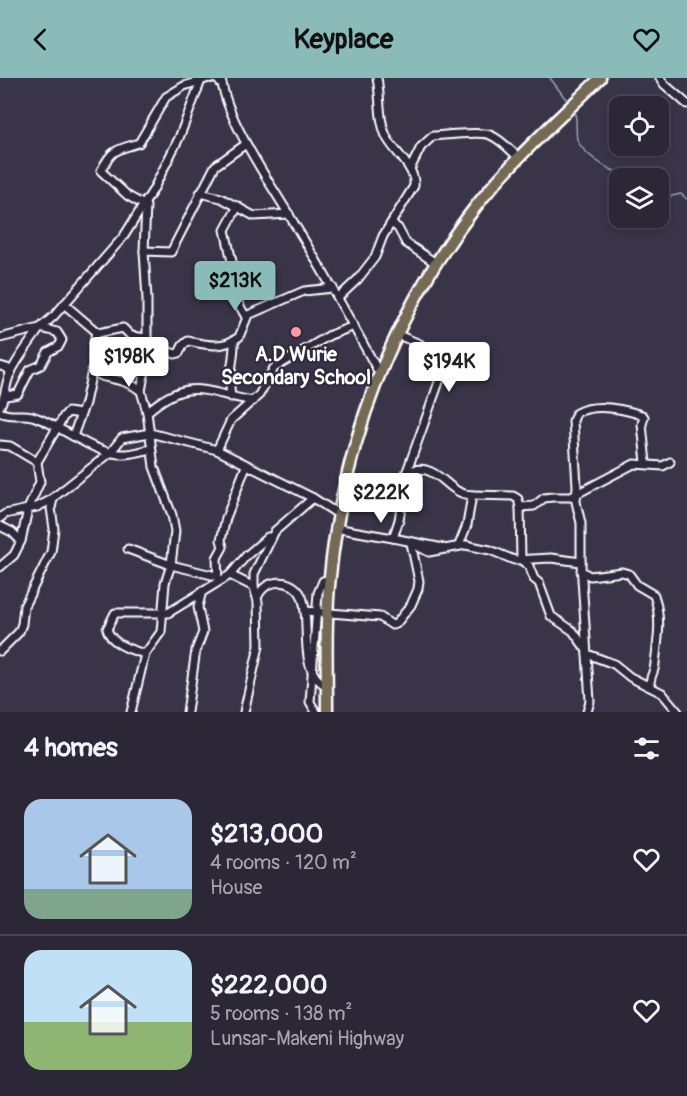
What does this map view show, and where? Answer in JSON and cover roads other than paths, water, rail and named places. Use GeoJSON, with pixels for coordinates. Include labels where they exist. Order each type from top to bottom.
{"type":"FeatureCollection","features":[{"type":"Feature","properties":{"kind":"main road"},"geometry":{"type":"LineString","coordinates":[[327,712],[323,612],[335,528],[357,434],[379,373],[437,264],[477,206],[519,158],[600,78]]}},
{"type":"Feature","properties":{"kind":"street"},"geometry":{"type":"LineString","coordinates":[[131,712],[146,654],[160,637],[165,583],[171,565],[175,531],[172,515],[154,467],[147,412],[141,391],[147,359],[144,251],[147,212],[144,204],[128,196],[101,171],[110,154],[120,147],[139,143],[166,97],[184,86],[201,80],[213,78],[221,81],[246,144],[339,297],[379,373]]}},
{"type":"Feature","properties":{"kind":"street"},"geometry":{"type":"LineString","coordinates":[[339,297],[358,279],[375,257],[391,223],[414,186],[414,176],[396,152],[381,124],[377,78]]}},
{"type":"Feature","properties":{"kind":"street"},"geometry":{"type":"LineString","coordinates":[[660,78],[663,84],[687,104]]}},
{"type":"Feature","properties":{"kind":"street"},"geometry":{"type":"LineString","coordinates":[[0,406],[6,396],[11,373],[40,328],[119,243],[144,204],[179,138],[201,80]]}},
{"type":"Feature","properties":{"kind":"street"},"geometry":{"type":"LineString","coordinates":[[410,169],[421,147],[433,136],[482,132],[495,138],[519,158]]}},
{"type":"Feature","properties":{"kind":"street"},"geometry":{"type":"LineString","coordinates":[[144,251],[171,252],[215,166],[246,144]]}},
{"type":"Feature","properties":{"kind":"street"},"geometry":{"type":"LineString","coordinates":[[201,193],[221,198],[254,216],[289,214]]}},
{"type":"Feature","properties":{"kind":"street"},"geometry":{"type":"LineString","coordinates":[[64,304],[96,332],[123,328],[131,336],[175,354],[179,353],[188,341],[222,346],[234,340],[242,332],[246,317],[238,303],[237,284],[225,230],[238,206]]}},
{"type":"Feature","properties":{"kind":"street"},"geometry":{"type":"LineString","coordinates":[[391,223],[398,228],[406,243],[437,264]]}},
{"type":"Feature","properties":{"kind":"street"},"geometry":{"type":"LineString","coordinates":[[246,317],[304,291],[333,288]]}},
{"type":"Feature","properties":{"kind":"street"},"geometry":{"type":"LineString","coordinates":[[217,450],[231,420],[260,395],[268,375],[278,364],[330,335],[354,326]]}},
{"type":"Feature","properties":{"kind":"street"},"geometry":{"type":"LineString","coordinates":[[0,338],[40,328],[57,332],[61,336],[61,343],[48,352],[41,365],[30,370],[18,394],[6,396]]}},
{"type":"Feature","properties":{"kind":"street"},"geometry":{"type":"LineString","coordinates":[[74,436],[93,366],[92,355],[96,332]]}},
{"type":"Feature","properties":{"kind":"street"},"geometry":{"type":"LineString","coordinates":[[393,538],[402,505],[407,471],[444,368],[428,355],[420,344],[398,334]]}},
{"type":"Feature","properties":{"kind":"street"},"geometry":{"type":"LineString","coordinates":[[231,397],[229,383],[234,361],[234,340]]}},
{"type":"Feature","properties":{"kind":"street"},"geometry":{"type":"LineString","coordinates":[[0,366],[7,368],[11,373]]}},
{"type":"Feature","properties":{"kind":"street"},"geometry":{"type":"LineString","coordinates":[[93,366],[101,377],[129,384],[141,391]]}},
{"type":"Feature","properties":{"kind":"street"},"geometry":{"type":"LineString","coordinates":[[147,412],[169,394],[182,391],[206,390],[253,401]]}},
{"type":"Feature","properties":{"kind":"street"},"geometry":{"type":"LineString","coordinates":[[587,712],[590,701],[580,523],[576,502],[574,416],[580,411],[600,408],[642,415],[644,417],[642,424],[646,463]]}},
{"type":"Feature","properties":{"kind":"street"},"geometry":{"type":"LineString","coordinates":[[0,412],[9,416],[32,416],[58,426],[110,453],[126,454],[151,449]]}},
{"type":"Feature","properties":{"kind":"street"},"geometry":{"type":"LineString","coordinates":[[0,567],[14,555],[21,541],[28,509],[40,482],[37,462],[68,412],[81,414]]}},
{"type":"Feature","properties":{"kind":"street"},"geometry":{"type":"LineString","coordinates":[[0,518],[5,514],[37,507],[54,498],[110,453],[122,438],[150,433],[217,450],[246,466],[306,492],[338,514]]}},
{"type":"Feature","properties":{"kind":"street"},"geometry":{"type":"LineString","coordinates":[[0,445],[10,447],[37,462]]}},
{"type":"Feature","properties":{"kind":"street"},"geometry":{"type":"LineString","coordinates":[[520,507],[534,506],[544,498],[561,496],[568,498],[629,466],[646,463],[663,466],[670,462]]}},
{"type":"Feature","properties":{"kind":"street"},"geometry":{"type":"LineString","coordinates":[[217,578],[226,518],[246,466]]}},
{"type":"Feature","properties":{"kind":"street"},"geometry":{"type":"LineString","coordinates":[[407,471],[426,470],[456,492],[472,495],[513,496],[518,499],[521,560]]}},
{"type":"Feature","properties":{"kind":"street"},"geometry":{"type":"LineString","coordinates":[[459,545],[467,525],[472,495]]}},
{"type":"Feature","properties":{"kind":"street"},"geometry":{"type":"LineString","coordinates":[[0,651],[19,632],[26,600],[39,579],[51,552],[54,529],[51,508],[54,498]]}},
{"type":"Feature","properties":{"kind":"street"},"geometry":{"type":"LineString","coordinates":[[146,654],[117,642],[108,634],[108,624],[115,613],[145,612],[163,615],[202,591],[217,578],[230,575],[246,556],[313,498]]}},
{"type":"Feature","properties":{"kind":"street"},"geometry":{"type":"LineString","coordinates":[[0,526],[12,532],[21,541]]}},
{"type":"Feature","properties":{"kind":"street"},"geometry":{"type":"LineString","coordinates":[[335,528],[393,538],[411,543],[429,552],[459,545],[477,546],[511,559],[551,558],[581,562]]}},
{"type":"Feature","properties":{"kind":"street"},"geometry":{"type":"LineString","coordinates":[[244,712],[257,658],[258,597],[253,579],[274,531]]}},
{"type":"Feature","properties":{"kind":"street"},"geometry":{"type":"LineString","coordinates":[[305,610],[380,617],[392,625],[396,624],[411,605],[418,589],[419,581],[411,543]]}},
{"type":"Feature","properties":{"kind":"street"},"geometry":{"type":"LineString","coordinates":[[128,549],[171,565],[217,578]]}},
{"type":"Feature","properties":{"kind":"street"},"geometry":{"type":"LineString","coordinates":[[521,560],[529,566],[534,579],[539,583],[551,616],[573,632],[586,651],[614,664],[630,677],[662,693],[678,712]]}},
{"type":"Feature","properties":{"kind":"street"},"geometry":{"type":"LineString","coordinates":[[581,571],[590,576],[622,572],[629,574],[638,585],[654,595],[660,619],[655,647],[655,665],[649,680],[650,686]]}},
{"type":"Feature","properties":{"kind":"street"},"geometry":{"type":"LineString","coordinates":[[230,575],[254,587]]}},
{"type":"Feature","properties":{"kind":"street"},"geometry":{"type":"LineString","coordinates":[[258,597],[267,583],[273,582],[288,584],[300,593],[305,610],[307,646],[312,667],[322,684],[327,686]]}},
{"type":"Feature","properties":{"kind":"street"},"geometry":{"type":"LineString","coordinates":[[187,712],[196,650],[203,632],[198,607],[202,591]]}},
{"type":"Feature","properties":{"kind":"street"},"geometry":{"type":"LineString","coordinates":[[316,712],[310,705],[312,667],[323,612]]}},
{"type":"Feature","properties":{"kind":"waterway"},"geometry":{"type":"LineString","coordinates":[[550,78],[568,102]]}},
{"type":"Feature","properties":{"kind":"waterway"},"geometry":{"type":"LineString","coordinates":[[574,111],[579,143],[586,152],[609,168]]}},
{"type":"Feature","properties":{"kind":"waterway"},"geometry":{"type":"LineString","coordinates":[[669,197],[681,194],[687,199]]}},
{"type":"Feature","properties":{"kind":"place","name":"A.D Wurie Secondary School"},"geometry":{"type":"Point","coordinates":[296,332]}}]}
